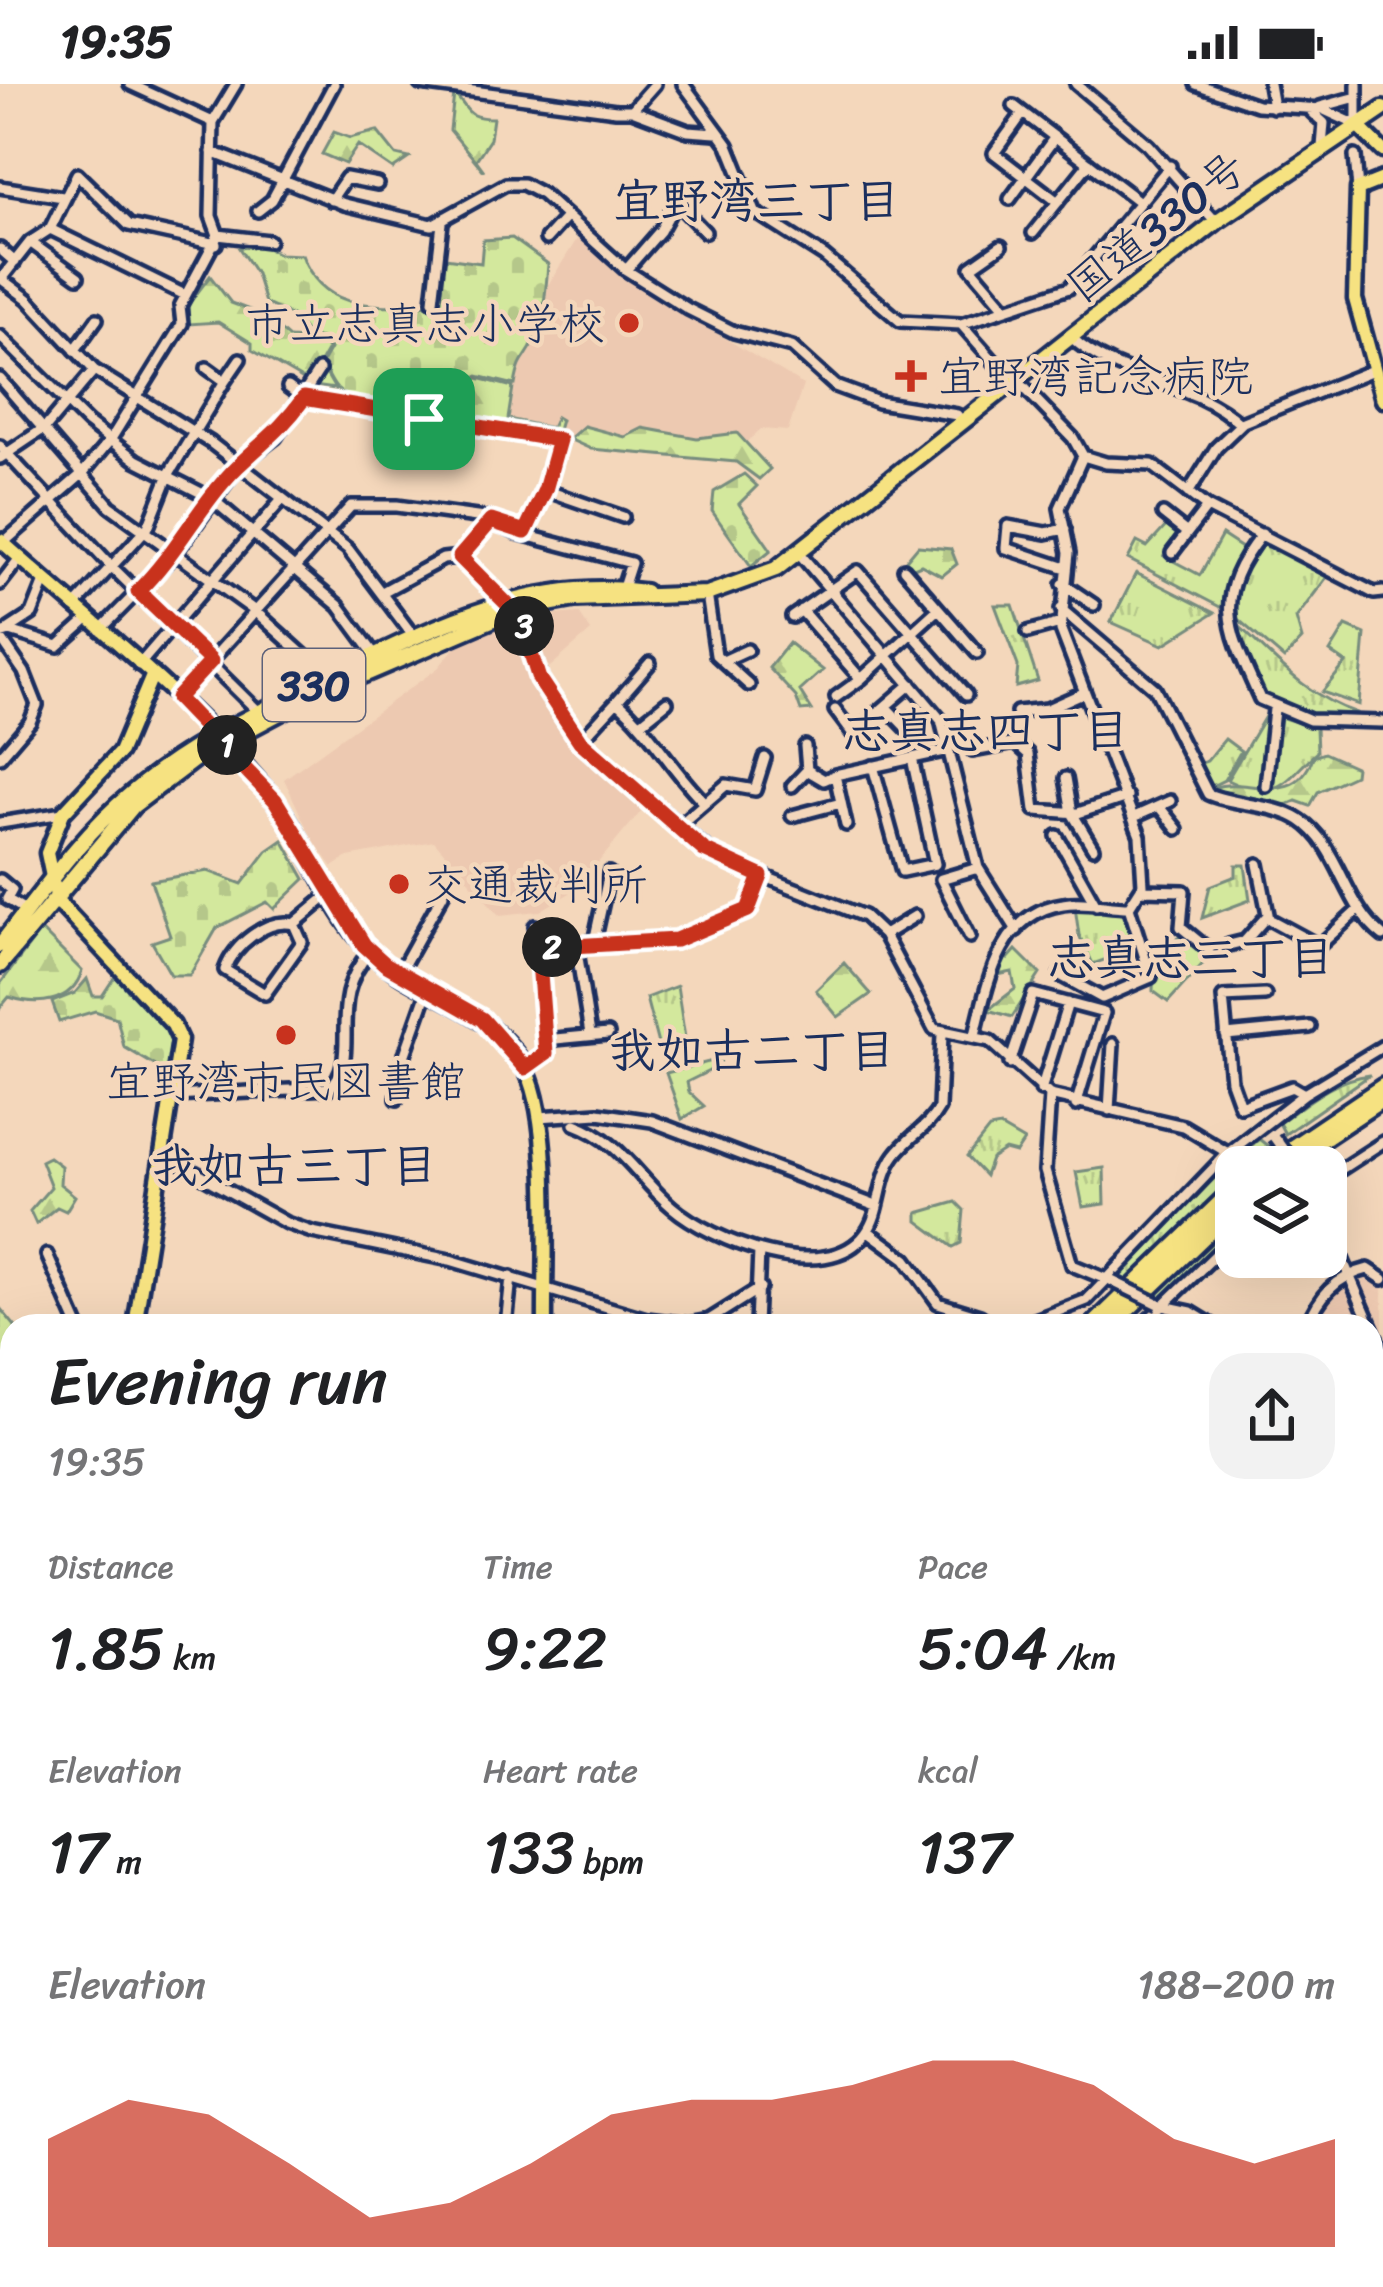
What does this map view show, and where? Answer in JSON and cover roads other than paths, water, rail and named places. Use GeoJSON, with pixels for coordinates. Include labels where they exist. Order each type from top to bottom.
{"type":"FeatureCollection","features":[{"type":"Feature","properties":{"kind":"highway","name":"国道330号"},"geometry":{"type":"LineString","coordinates":[[0,945],[51,879],[132,793],[259,712],[375,655],[414,637],[511,606],[621,594],[707,594],[741,585],[800,553],[1216,222],[1383,109]]}},
{"type":"Feature","properties":{"kind":"highway","name":"国道330号"},"geometry":{"type":"LineString","coordinates":[[0,965],[133,806],[220,738],[511,606]]}},
{"type":"Feature","properties":{"kind":"highway"},"geometry":{"type":"LineString","coordinates":[[1294,1146],[1383,1086]]}},
{"type":"Feature","properties":{"kind":"highway"},"geometry":{"type":"LineString","coordinates":[[1312,1146],[1383,1099]]}},
{"type":"Feature","properties":{"kind":"highway"},"geometry":{"type":"LineString","coordinates":[[1104,1314],[1215,1207]]}},
{"type":"Feature","properties":{"kind":"highway"},"geometry":{"type":"LineString","coordinates":[[1124,1314],[1215,1226]]}},
{"type":"Feature","properties":{"kind":"main road"},"geometry":{"type":"LineString","coordinates":[[1357,125],[1383,152]]}},
{"type":"Feature","properties":{"kind":"main road"},"geometry":{"type":"LineString","coordinates":[[1383,179],[1358,189],[1355,299],[1383,400]]}},
{"type":"Feature","properties":{"kind":"main road"},"geometry":{"type":"LineString","coordinates":[[1,542],[220,738],[284,813],[370,952],[494,1028],[525,1068],[538,1117],[545,1314]]}},
{"type":"Feature","properties":{"kind":"main road"},"geometry":{"type":"LineString","coordinates":[[137,1314],[181,1046],[173,1025],[55,896],[47,846],[63,813],[120,752],[152,676]]}},
{"type":"Feature","properties":{"kind":"street"},"geometry":{"type":"LineString","coordinates":[[130,84],[213,122]]}},
{"type":"Feature","properties":{"kind":"street"},"geometry":{"type":"LineString","coordinates":[[163,100],[170,84]]}},
{"type":"Feature","properties":{"kind":"street"},"geometry":{"type":"LineString","coordinates":[[1,542],[82,474],[111,439],[182,325],[185,295],[217,239],[211,216],[213,122],[236,84]]}},
{"type":"Feature","properties":{"kind":"street"},"geometry":{"type":"LineString","coordinates":[[258,211],[272,200],[334,84]]}},
{"type":"Feature","properties":{"kind":"street"},"geometry":{"type":"LineString","coordinates":[[420,84],[632,110],[688,131],[716,133]]}},
{"type":"Feature","properties":{"kind":"street"},"geometry":{"type":"LineString","coordinates":[[632,110],[655,84]]}},
{"type":"Feature","properties":{"kind":"street"},"geometry":{"type":"LineString","coordinates":[[683,84],[728,145],[754,212],[824,256],[900,321],[961,324],[1069,288],[1137,200],[1170,166]]}},
{"type":"Feature","properties":{"kind":"street"},"geometry":{"type":"LineString","coordinates":[[1076,84],[1170,166],[1216,222]]}},
{"type":"Feature","properties":{"kind":"street"},"geometry":{"type":"LineString","coordinates":[[1196,84],[1238,102],[1300,110],[1357,97]]}},
{"type":"Feature","properties":{"kind":"street"},"geometry":{"type":"LineString","coordinates":[[1269,84],[1273,107]]}},
{"type":"Feature","properties":{"kind":"street"},"geometry":{"type":"LineString","coordinates":[[1314,108],[1357,125],[1357,84]]}},
{"type":"Feature","properties":{"kind":"street"},"geometry":{"type":"LineString","coordinates":[[1058,202],[994,153],[1019,109],[1137,200]]}},
{"type":"Feature","properties":{"kind":"street"},"geometry":{"type":"LineString","coordinates":[[1300,110],[1324,123],[1322,147]]}},
{"type":"Feature","properties":{"kind":"street"},"geometry":{"type":"LineString","coordinates":[[1010,199],[1055,137]]}},
{"type":"Feature","properties":{"kind":"street"},"geometry":{"type":"LineString","coordinates":[[212,152],[332,200],[442,223],[514,182],[542,194],[626,270],[734,332],[792,347],[835,386],[878,402],[957,415],[963,423]]}},
{"type":"Feature","properties":{"kind":"street"},"geometry":{"type":"LineString","coordinates":[[1355,156],[1358,189]]}},
{"type":"Feature","properties":{"kind":"street"},"geometry":{"type":"LineString","coordinates":[[1033,233],[1089,163]]}},
{"type":"Feature","properties":{"kind":"street"},"geometry":{"type":"LineString","coordinates":[[269,241],[217,239],[129,225],[76,174],[50,229],[31,242],[0,279],[28,298],[94,370],[194,433],[326,533],[384,592],[414,637]]}},
{"type":"Feature","properties":{"kind":"street"},"geometry":{"type":"LineString","coordinates":[[332,200],[346,178],[377,184]]}},
{"type":"Feature","properties":{"kind":"street"},"geometry":{"type":"LineString","coordinates":[[0,187],[63,197]]}},
{"type":"Feature","properties":{"kind":"street"},"geometry":{"type":"LineString","coordinates":[[626,270],[679,198],[706,232]]}},
{"type":"Feature","properties":{"kind":"street"},"geometry":{"type":"LineString","coordinates":[[546,239],[566,217]]}},
{"type":"Feature","properties":{"kind":"street"},"geometry":{"type":"LineString","coordinates":[[433,301],[442,223]]}},
{"type":"Feature","properties":{"kind":"street"},"geometry":{"type":"LineString","coordinates":[[50,229],[185,295]]}},
{"type":"Feature","properties":{"kind":"street"},"geometry":{"type":"LineString","coordinates":[[31,242],[78,277]]}},
{"type":"Feature","properties":{"kind":"street"},"geometry":{"type":"LineString","coordinates":[[1000,246],[971,267],[1004,306]]}},
{"type":"Feature","properties":{"kind":"street"},"geometry":{"type":"LineString","coordinates":[[0,249],[15,262]]}},
{"type":"Feature","properties":{"kind":"street"},"geometry":{"type":"LineString","coordinates":[[75,350],[97,319]]}},
{"type":"Feature","properties":{"kind":"street"},"geometry":{"type":"LineString","coordinates":[[961,324],[1073,438],[1082,456],[1060,508],[1066,568],[1061,623],[1083,693],[1135,817],[1143,855],[1142,890],[1129,907]]}},
{"type":"Feature","properties":{"kind":"street"},"geometry":{"type":"LineString","coordinates":[[0,336],[66,405],[136,460],[170,472],[211,498],[339,606],[375,655]]}},
{"type":"Feature","properties":{"kind":"street"},"geometry":{"type":"LineString","coordinates":[[1071,337],[1093,358],[1221,406],[1240,424]]}},
{"type":"Feature","properties":{"kind":"street"},"geometry":{"type":"LineString","coordinates":[[74,607],[157,512],[170,472],[239,359]]}},
{"type":"Feature","properties":{"kind":"street"},"geometry":{"type":"LineString","coordinates":[[207,368],[225,381]]}},
{"type":"Feature","properties":{"kind":"street"},"geometry":{"type":"LineString","coordinates":[[94,370],[46,427],[3,452],[112,568],[259,712]]}},
{"type":"Feature","properties":{"kind":"street"},"geometry":{"type":"LineString","coordinates":[[100,630],[173,556],[238,466],[276,437],[319,370]]}},
{"type":"Feature","properties":{"kind":"street"},"geometry":{"type":"LineString","coordinates":[[1188,493],[1216,448],[1240,424],[1373,370]]}},
{"type":"Feature","properties":{"kind":"street"},"geometry":{"type":"LineString","coordinates":[[0,379],[82,474],[142,533],[255,611],[329,678]]}},
{"type":"Feature","properties":{"kind":"street"},"geometry":{"type":"LineString","coordinates":[[288,387],[304,398],[559,440],[545,490],[525,532]]}},
{"type":"Feature","properties":{"kind":"street"},"geometry":{"type":"LineString","coordinates":[[1082,456],[1152,465],[1207,507],[1374,592],[1383,592]]}},
{"type":"Feature","properties":{"kind":"street"},"geometry":{"type":"LineString","coordinates":[[545,490],[623,517]]}},
{"type":"Feature","properties":{"kind":"street"},"geometry":{"type":"LineString","coordinates":[[139,664],[280,502]]}},
{"type":"Feature","properties":{"kind":"street"},"geometry":{"type":"LineString","coordinates":[[177,698],[351,506],[372,504],[491,521],[632,563],[621,594]]}},
{"type":"Feature","properties":{"kind":"street"},"geometry":{"type":"LineString","coordinates":[[1172,553],[1207,507]]}},
{"type":"Feature","properties":{"kind":"street"},"geometry":{"type":"LineString","coordinates":[[1163,514],[1187,533]]}},
{"type":"Feature","properties":{"kind":"street"},"geometry":{"type":"LineString","coordinates":[[384,592],[443,559],[460,557],[491,521]]}},
{"type":"Feature","properties":{"kind":"street"},"geometry":{"type":"LineString","coordinates":[[1065,529],[1046,532],[1008,526],[1006,548],[1066,568]]}},
{"type":"Feature","properties":{"kind":"street"},"geometry":{"type":"LineString","coordinates":[[1262,534],[1231,580],[1227,604],[1236,645],[1260,699],[1274,709],[1310,720],[1383,722]]}},
{"type":"Feature","properties":{"kind":"street"},"geometry":{"type":"LineString","coordinates":[[800,553],[941,720],[978,868],[1017,930]]}},
{"type":"Feature","properties":{"kind":"street"},"geometry":{"type":"LineString","coordinates":[[460,557],[511,606],[545,691],[580,741],[718,858],[855,911],[884,934],[920,1009],[942,1034],[939,1108],[892,1160],[868,1232],[850,1246],[814,1256],[759,1251],[691,1222],[627,1155],[598,1133],[575,1124]]}},
{"type":"Feature","properties":{"kind":"street"},"geometry":{"type":"LineString","coordinates":[[0,584],[20,558]]}},
{"type":"Feature","properties":{"kind":"street"},"geometry":{"type":"LineString","coordinates":[[904,569],[977,653]]}},
{"type":"Feature","properties":{"kind":"street"},"geometry":{"type":"LineString","coordinates":[[861,679],[796,614],[827,588],[858,571],[966,695]]}},
{"type":"Feature","properties":{"kind":"street"},"geometry":{"type":"LineString","coordinates":[[1,634],[32,614],[45,581]]}},
{"type":"Feature","properties":{"kind":"street"},"geometry":{"type":"LineString","coordinates":[[1063,584],[1094,605]]}},
{"type":"Feature","properties":{"kind":"street"},"geometry":{"type":"LineString","coordinates":[[707,594],[716,655],[748,685]]}},
{"type":"Feature","properties":{"kind":"street"},"geometry":{"type":"LineString","coordinates":[[836,698],[938,609]]}},
{"type":"Feature","properties":{"kind":"street"},"geometry":{"type":"LineString","coordinates":[[1060,609],[1154,689],[1208,794],[1290,815],[1310,829],[1357,911],[1383,936]]}},
{"type":"Feature","properties":{"kind":"street"},"geometry":{"type":"LineString","coordinates":[[1,634],[52,647],[67,642],[88,619]]}},
{"type":"Feature","properties":{"kind":"street"},"geometry":{"type":"LineString","coordinates":[[1028,632],[1061,623]]}},
{"type":"Feature","properties":{"kind":"street"},"geometry":{"type":"LineString","coordinates":[[0,757],[31,722],[37,705],[1,634]]}},
{"type":"Feature","properties":{"kind":"street"},"geometry":{"type":"LineString","coordinates":[[723,662],[748,650]]}},
{"type":"Feature","properties":{"kind":"street"},"geometry":{"type":"LineString","coordinates":[[580,741],[650,663]]}},
{"type":"Feature","properties":{"kind":"street"},"geometry":{"type":"LineString","coordinates":[[835,710],[853,734],[910,684]]}},
{"type":"Feature","properties":{"kind":"street"},"geometry":{"type":"LineString","coordinates":[[1017,712],[1047,709],[1083,693]]}},
{"type":"Feature","properties":{"kind":"street"},"geometry":{"type":"LineString","coordinates":[[617,701],[642,722],[672,771],[705,803]]}},
{"type":"Feature","properties":{"kind":"street"},"geometry":{"type":"LineString","coordinates":[[642,722],[667,702]]}},
{"type":"Feature","properties":{"kind":"street"},"geometry":{"type":"LineString","coordinates":[[886,706],[913,735]]}},
{"type":"Feature","properties":{"kind":"street"},"geometry":{"type":"LineString","coordinates":[[1266,786],[1274,709]]}},
{"type":"Feature","properties":{"kind":"street"},"geometry":{"type":"LineString","coordinates":[[973,751],[1016,743],[1028,754],[1035,810],[1072,813],[1127,797]]}},
{"type":"Feature","properties":{"kind":"street"},"geometry":{"type":"LineString","coordinates":[[792,786],[807,770],[806,746]]}},
{"type":"Feature","properties":{"kind":"street"},"geometry":{"type":"LineString","coordinates":[[807,770],[824,780],[949,750]]}},
{"type":"Feature","properties":{"kind":"street"},"geometry":{"type":"LineString","coordinates":[[726,785],[755,790],[765,758]]}},
{"type":"Feature","properties":{"kind":"street"},"geometry":{"type":"LineString","coordinates":[[912,758],[935,864],[970,937]]}},
{"type":"Feature","properties":{"kind":"street"},"geometry":{"type":"LineString","coordinates":[[873,766],[896,866],[902,872],[935,864]]}},
{"type":"Feature","properties":{"kind":"street"},"geometry":{"type":"LineString","coordinates":[[677,827],[726,785],[730,770]]}},
{"type":"Feature","properties":{"kind":"street"},"geometry":{"type":"LineString","coordinates":[[835,775],[846,824]]}},
{"type":"Feature","properties":{"kind":"street"},"geometry":{"type":"LineString","coordinates":[[1066,778],[1072,813],[1093,848]]}},
{"type":"Feature","properties":{"kind":"street"},"geometry":{"type":"LineString","coordinates":[[1135,817],[1161,809],[1170,800]]}},
{"type":"Feature","properties":{"kind":"street"},"geometry":{"type":"LineString","coordinates":[[792,816],[841,803]]}},
{"type":"Feature","properties":{"kind":"street"},"geometry":{"type":"LineString","coordinates":[[1161,809],[1177,829]]}},
{"type":"Feature","properties":{"kind":"street"},"geometry":{"type":"LineString","coordinates":[[0,823],[63,813]]}},
{"type":"Feature","properties":{"kind":"street"},"geometry":{"type":"LineString","coordinates":[[1057,836],[1096,905]]}},
{"type":"Feature","properties":{"kind":"street"},"geometry":{"type":"LineString","coordinates":[[1258,864],[1268,915],[1319,946],[1357,911]]}},
{"type":"Feature","properties":{"kind":"street"},"geometry":{"type":"LineString","coordinates":[[941,879],[978,868]]}},
{"type":"Feature","properties":{"kind":"street"},"geometry":{"type":"LineString","coordinates":[[594,941],[609,873]]}},
{"type":"Feature","properties":{"kind":"street"},"geometry":{"type":"LineString","coordinates":[[538,948],[594,941],[676,940],[748,910],[761,876]]}},
{"type":"Feature","properties":{"kind":"street"},"geometry":{"type":"LineString","coordinates":[[0,880],[12,890],[7,899],[27,910]]}},
{"type":"Feature","properties":{"kind":"street"},"geometry":{"type":"LineString","coordinates":[[1142,890],[1184,891],[1181,926],[1209,950]]}},
{"type":"Feature","properties":{"kind":"street"},"geometry":{"type":"LineString","coordinates":[[294,924],[302,941],[265,994],[225,970],[241,943],[274,926],[294,924],[330,894]]}},
{"type":"Feature","properties":{"kind":"street"},"geometry":{"type":"LineString","coordinates":[[399,973],[443,894]]}},
{"type":"Feature","properties":{"kind":"street"},"geometry":{"type":"LineString","coordinates":[[975,1035],[994,963],[1017,930],[1062,904],[1129,907]]}},
{"type":"Feature","properties":{"kind":"street"},"geometry":{"type":"LineString","coordinates":[[1060,975],[1102,998],[1150,977],[1129,907]]}},
{"type":"Feature","properties":{"kind":"street"},"geometry":{"type":"LineString","coordinates":[[1229,945],[1245,941],[1268,915]]}},
{"type":"Feature","properties":{"kind":"street"},"geometry":{"type":"LineString","coordinates":[[884,934],[915,916]]}},
{"type":"Feature","properties":{"kind":"street"},"geometry":{"type":"LineString","coordinates":[[525,1068],[544,1058],[535,926]]}},
{"type":"Feature","properties":{"kind":"street"},"geometry":{"type":"LineString","coordinates":[[576,945],[590,1034]]}},
{"type":"Feature","properties":{"kind":"street"},"geometry":{"type":"LineString","coordinates":[[174,1096],[329,1088],[338,1080],[344,1055],[347,982],[370,952]]}},
{"type":"Feature","properties":{"kind":"street"},"geometry":{"type":"LineString","coordinates":[[397,1099],[405,1054],[428,989]]}},
{"type":"Feature","properties":{"kind":"street"},"geometry":{"type":"LineString","coordinates":[[1010,1063],[1033,994],[1104,1012],[1076,1105]]}},
{"type":"Feature","properties":{"kind":"street"},"geometry":{"type":"LineString","coordinates":[[1265,995],[1218,997],[1240,1106],[1292,1088],[1304,1094]]}},
{"type":"Feature","properties":{"kind":"street"},"geometry":{"type":"LineString","coordinates":[[1068,1003],[1046,1092],[1045,1171],[1072,1265],[1161,1305],[1194,1314]]}},
{"type":"Feature","properties":{"kind":"street"},"geometry":{"type":"LineString","coordinates":[[1226,1035],[1310,1027]]}},
{"type":"Feature","properties":{"kind":"street"},"geometry":{"type":"LineString","coordinates":[[545,1040],[608,1034]]}},
{"type":"Feature","properties":{"kind":"street"},"geometry":{"type":"LineString","coordinates":[[942,1034],[975,1035],[990,1041],[1046,1092],[1076,1105],[1183,1126],[1216,1146]]}},
{"type":"Feature","properties":{"kind":"street"},"geometry":{"type":"LineString","coordinates":[[1108,1110],[1113,1043]]}},
{"type":"Feature","properties":{"kind":"street"},"geometry":{"type":"LineString","coordinates":[[1237,1146],[1304,1094],[1383,1046]]}},
{"type":"Feature","properties":{"kind":"street"},"geometry":{"type":"LineString","coordinates":[[538,1117],[598,1112],[652,1121],[876,1206]]}},
{"type":"Feature","properties":{"kind":"street"},"geometry":{"type":"LineString","coordinates":[[598,1112],[598,1133]]}},
{"type":"Feature","properties":{"kind":"street"},"geometry":{"type":"LineString","coordinates":[[1265,1123],[1281,1146]]}},
{"type":"Feature","properties":{"kind":"street"},"geometry":{"type":"LineString","coordinates":[[1347,1165],[1383,1142]]}},
{"type":"Feature","properties":{"kind":"street"},"geometry":{"type":"LineString","coordinates":[[164,1155],[286,1223],[512,1277],[630,1314]]}},
{"type":"Feature","properties":{"kind":"street"},"geometry":{"type":"LineString","coordinates":[[1051,1314],[1087,1300],[1215,1167]]}},
{"type":"Feature","properties":{"kind":"street"},"geometry":{"type":"LineString","coordinates":[[868,1232],[906,1259],[938,1303],[965,1314]]}},
{"type":"Feature","properties":{"kind":"street"},"geometry":{"type":"LineString","coordinates":[[757,1314],[759,1251]]}},
{"type":"Feature","properties":{"kind":"street"},"geometry":{"type":"LineString","coordinates":[[1153,1314],[1215,1255]]}},
{"type":"Feature","properties":{"kind":"street"},"geometry":{"type":"LineString","coordinates":[[47,1256],[73,1314]]}},
{"type":"Feature","properties":{"kind":"street"},"geometry":{"type":"LineString","coordinates":[[1347,1268],[1366,1314]]}},
{"type":"Feature","properties":{"kind":"street"},"geometry":{"type":"LineString","coordinates":[[1314,1314],[1327,1290],[1350,1275],[1368,1270],[1383,1279]]}},
{"type":"Feature","properties":{"kind":"street"},"geometry":{"type":"LineString","coordinates":[[507,1314],[512,1277]]}},
{"type":"Feature","properties":{"kind":"street"},"geometry":{"type":"LineString","coordinates":[[722,1314],[760,1288]]}},
{"type":"Feature","properties":{"kind":"street"},"geometry":{"type":"LineString","coordinates":[[0,2017],[0,2028]]}},
{"type":"Feature","properties":{"kind":"place","name":"市立志真志小学校"},"geometry":{"type":"Point","coordinates":[629,323]}},
{"type":"Feature","properties":{"kind":"place","name":"宜野湾記念病院"},"geometry":{"type":"Point","coordinates":[911,376]}},
{"type":"Feature","properties":{"kind":"place","name":"交通裁判所"},"geometry":{"type":"Point","coordinates":[399,884]}},
{"type":"Feature","properties":{"kind":"place","name":"宜野湾市民図書館"},"geometry":{"type":"Point","coordinates":[286,1035]}},
{"type":"Feature","properties":{"kind":"district","name":"宜野湾三丁目"},"geometry":{"type":"Point","coordinates":[757,200]}},
{"type":"Feature","properties":{"kind":"district","name":"志真志四丁目"},"geometry":{"type":"Point","coordinates":[986,730]}},
{"type":"Feature","properties":{"kind":"district","name":"志真志三丁目"},"geometry":{"type":"Point","coordinates":[1191,957]}},
{"type":"Feature","properties":{"kind":"district","name":"我如古二丁目"},"geometry":{"type":"Point","coordinates":[752,1050]}},
{"type":"Feature","properties":{"kind":"district","name":"我如古三丁目"},"geometry":{"type":"Point","coordinates":[294,1165]}}]}
